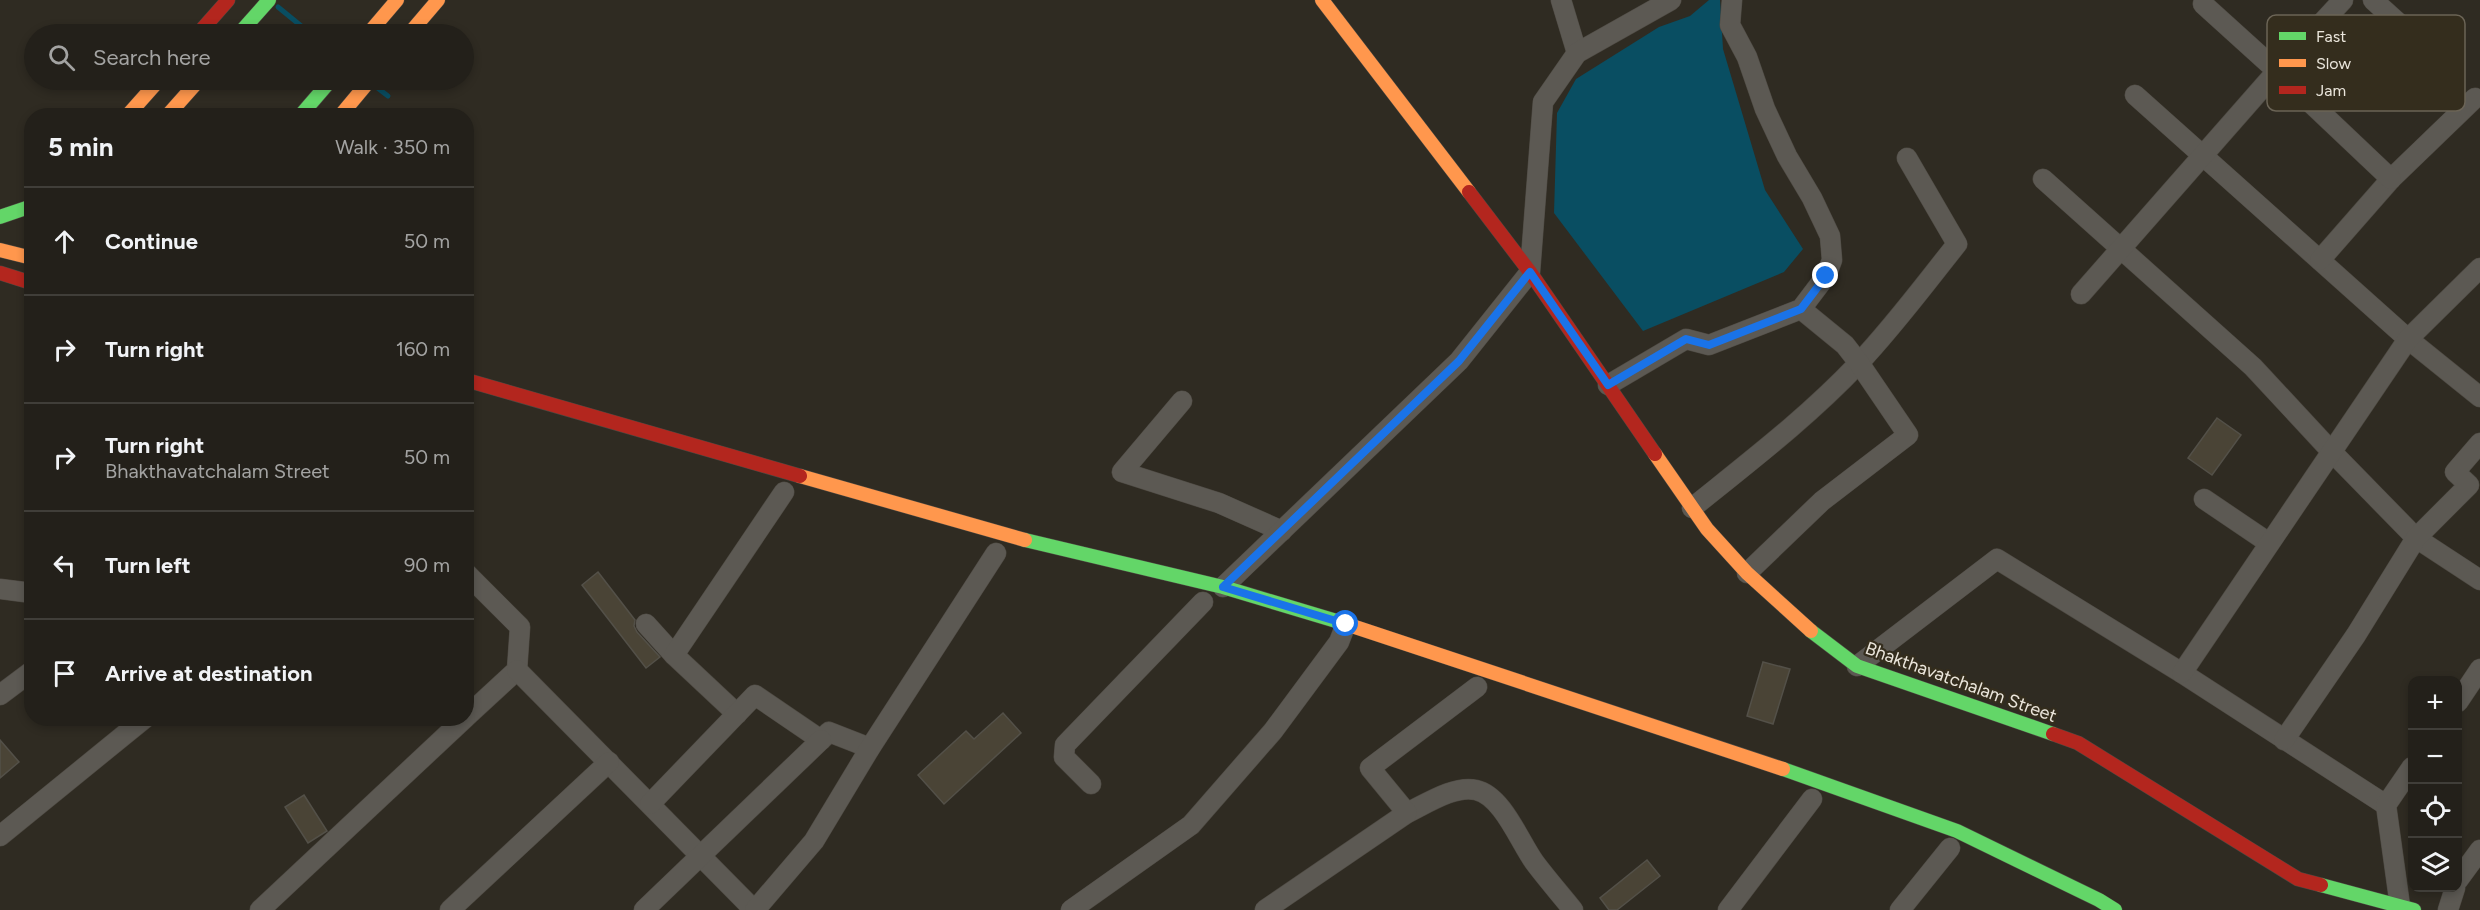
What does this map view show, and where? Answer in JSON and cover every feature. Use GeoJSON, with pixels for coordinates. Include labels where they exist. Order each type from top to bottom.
{"type":"FeatureCollection","features":[{"type":"Feature","properties":{"kind":"main road"},"geometry":{"type":"LineString","coordinates":[[248,24],[269,0]]}},
{"type":"Feature","properties":{"kind":"main road"},"geometry":{"type":"LineString","coordinates":[[377,24],[397,0]]}},
{"type":"Feature","properties":{"kind":"main road"},"geometry":{"type":"LineString","coordinates":[[418,24],[438,0]]}},
{"type":"Feature","properties":{"kind":"main road","name":"Bhakthavatchalam Street"},"geometry":{"type":"LineString","coordinates":[[1322,0],[1530,272],[1707,530],[1747,573],[1813,633],[1857,666],[2078,743],[2298,879],[2407,908]]}},
{"type":"Feature","properties":{"kind":"main road"},"geometry":{"type":"LineString","coordinates":[[207,24],[227,1]]}},
{"type":"Feature","properties":{"kind":"main road"},"geometry":{"type":"LineString","coordinates":[[135,108],[150,90]]}},
{"type":"Feature","properties":{"kind":"main road"},"geometry":{"type":"LineString","coordinates":[[174,108],[190,90]]}},
{"type":"Feature","properties":{"kind":"main road"},"geometry":{"type":"LineString","coordinates":[[307,108],[322,90]]}},
{"type":"Feature","properties":{"kind":"main road"},"geometry":{"type":"LineString","coordinates":[[347,108],[362,90]]}},
{"type":"Feature","properties":{"kind":"main road"},"geometry":{"type":"LineString","coordinates":[[0,218],[24,209]]}},
{"type":"Feature","properties":{"kind":"main road"},"geometry":{"type":"LineString","coordinates":[[0,250],[24,256]]}},
{"type":"Feature","properties":{"kind":"main road"},"geometry":{"type":"LineString","coordinates":[[0,273],[24,280]]}},
{"type":"Feature","properties":{"kind":"main road"},"geometry":{"type":"LineString","coordinates":[[474,382],[1002,535],[1209,599],[1346,624],[1825,783],[1957,831],[2115,910]]}},
{"type":"Feature","properties":{"kind":"main road"},"geometry":{"type":"LineString","coordinates":[[1456,680],[1483,689]]}},
{"type":"Feature","properties":{"kind":"street"},"geometry":{"type":"LineString","coordinates":[[1561,0],[1577,53]]}},
{"type":"Feature","properties":{"kind":"street"},"geometry":{"type":"LineString","coordinates":[[1091,784],[1064,757],[1065,745],[1209,599],[1459,361],[1530,272],[1543,102],[1577,53],[1671,0]]}},
{"type":"Feature","properties":{"kind":"street"},"geometry":{"type":"LineString","coordinates":[[1608,385],[1686,339],[1709,345],[1801,309],[1830,269],[1833,244],[1812,198],[1787,156],[1765,108],[1747,57],[1730,25],[1732,0]]}},
{"type":"Feature","properties":{"kind":"street"},"geometry":{"type":"LineString","coordinates":[[2329,15],[2343,0]]}},
{"type":"Feature","properties":{"kind":"street"},"geometry":{"type":"LineString","coordinates":[[2373,0],[2390,15]]}},
{"type":"Feature","properties":{"kind":"street"},"geometry":{"type":"LineString","coordinates":[[2203,4],[2267,62]]}},
{"type":"Feature","properties":{"kind":"street"},"geometry":{"type":"LineString","coordinates":[[2081,294],[2267,82]]}},
{"type":"Feature","properties":{"kind":"street"},"geometry":{"type":"LineString","coordinates":[[2135,95],[2408,339],[2480,396]]}},
{"type":"Feature","properties":{"kind":"street"},"geometry":{"type":"LineString","coordinates":[[2465,108],[2475,98]]}},
{"type":"Feature","properties":{"kind":"street"},"geometry":{"type":"LineString","coordinates":[[2319,111],[2391,179]]}},
{"type":"Feature","properties":{"kind":"street"},"geometry":{"type":"LineString","coordinates":[[2320,260],[2391,179],[2462,111]]}},
{"type":"Feature","properties":{"kind":"street"},"geometry":{"type":"LineString","coordinates":[[1692,508],[1762,454],[1786,429],[1815,406],[1859,363],[1914,300],[1957,244],[1907,158]]}},
{"type":"Feature","properties":{"kind":"street"},"geometry":{"type":"LineString","coordinates":[[2043,179],[2253,367],[2416,538],[2480,580]]}},
{"type":"Feature","properties":{"kind":"street"},"geometry":{"type":"LineString","coordinates":[[2182,673],[2408,339],[2480,268]]}},
{"type":"Feature","properties":{"kind":"street"},"geometry":{"type":"LineString","coordinates":[[1747,573],[1822,501],[1908,435],[1845,345],[1801,309]]}},
{"type":"Feature","properties":{"kind":"street"},"geometry":{"type":"LineString","coordinates":[[1182,401],[1122,472],[1219,503],[1282,531]]}},
{"type":"Feature","properties":{"kind":"street"},"geometry":{"type":"LineString","coordinates":[[2284,740],[2356,634],[2416,538],[2469,485],[2455,472],[2480,442]]}},
{"type":"Feature","properties":{"kind":"street"},"geometry":{"type":"LineString","coordinates":[[674,655],[784,492]]}},
{"type":"Feature","properties":{"kind":"street"},"geometry":{"type":"LineString","coordinates":[[2204,499],[2269,543]]}},
{"type":"Feature","properties":{"kind":"street"},"geometry":{"type":"LineString","coordinates":[[517,670],[755,910],[814,841],[870,748],[997,553]]}},
{"type":"Feature","properties":{"kind":"street"},"geometry":{"type":"LineString","coordinates":[[1857,666],[1997,559],[2182,673],[2386,805]]}},
{"type":"Feature","properties":{"kind":"street"},"geometry":{"type":"LineString","coordinates":[[474,581],[520,627],[517,670],[474,710]]}},
{"type":"Feature","properties":{"kind":"street"},"geometry":{"type":"LineString","coordinates":[[0,589],[24,592]]}},
{"type":"Feature","properties":{"kind":"street"},"geometry":{"type":"LineString","coordinates":[[646,624],[674,655],[737,714]]}},
{"type":"Feature","properties":{"kind":"street"},"geometry":{"type":"LineString","coordinates":[[1071,910],[1191,825],[1273,730],[1339,642],[1346,624]]}},
{"type":"Feature","properties":{"kind":"street"},"geometry":{"type":"LineString","coordinates":[[2462,695],[2480,669]]}},
{"type":"Feature","properties":{"kind":"street"},"geometry":{"type":"LineString","coordinates":[[0,695],[24,677]]}},
{"type":"Feature","properties":{"kind":"street"},"geometry":{"type":"LineString","coordinates":[[1407,813],[1371,768],[1483,689]]}},
{"type":"Feature","properties":{"kind":"street"},"geometry":{"type":"LineString","coordinates":[[650,804],[755,695],[821,740]]}},
{"type":"Feature","properties":{"kind":"street"},"geometry":{"type":"LineString","coordinates":[[0,836],[135,726]]}},
{"type":"Feature","properties":{"kind":"street"},"geometry":{"type":"LineString","coordinates":[[260,910],[457,726]]}},
{"type":"Feature","properties":{"kind":"street"},"geometry":{"type":"LineString","coordinates":[[644,910],[829,732],[870,748]]}},
{"type":"Feature","properties":{"kind":"street"},"geometry":{"type":"LineString","coordinates":[[450,910],[609,762]]}},
{"type":"Feature","properties":{"kind":"street"},"geometry":{"type":"LineString","coordinates":[[2407,908],[2386,805],[2408,773]]}},
{"type":"Feature","properties":{"kind":"street"},"geometry":{"type":"LineString","coordinates":[[1265,910],[1407,813],[1452,792],[1474,789],[1488,795],[1501,809],[1534,862],[1573,910]]}},
{"type":"Feature","properties":{"kind":"street"},"geometry":{"type":"LineString","coordinates":[[1728,910],[1813,799]]}},
{"type":"Feature","properties":{"kind":"street"},"geometry":{"type":"LineString","coordinates":[[1900,910],[1950,849]]}},
{"type":"Feature","properties":{"kind":"street"},"geometry":{"type":"LineString","coordinates":[[2462,873],[2480,850]]}},
{"type":"Feature","properties":{"kind":"street"},"geometry":{"type":"LineString","coordinates":[[2448,910],[2454,892]]}},
{"type":"Feature","properties":{"kind":"water"},"geometry":{"type":"Polygon","coordinates":[[[1709,0],[1720,0],[1723,49],[1765,190],[1803,249],[1784,272],[1643,331],[1554,213],[1557,113],[1576,79],[1659,27],[1690,16],[1709,0]]]}},
{"type":"Feature","properties":{"kind":"building"},"geometry":{"type":"Polygon","coordinates":[[[2217,418],[2241,435],[2212,475],[2188,458],[2217,418]]]}},
{"type":"Feature","properties":{"kind":"building"},"geometry":{"type":"Polygon","coordinates":[[[598,572],[635,620],[634,626],[637,632],[660,657],[646,668],[582,585],[598,572]]]}},
{"type":"Feature","properties":{"kind":"building"},"geometry":{"type":"Polygon","coordinates":[[[1763,662],[1790,669],[1773,724],[1747,716],[1763,662]]]}},
{"type":"Feature","properties":{"kind":"building"},"geometry":{"type":"Polygon","coordinates":[[[1003,713],[1021,733],[944,804],[918,775],[966,731],[974,739],[1003,713]]]}},
{"type":"Feature","properties":{"kind":"building"},"geometry":{"type":"Polygon","coordinates":[[[0,740],[19,762],[0,778],[0,740]]]}},
{"type":"Feature","properties":{"kind":"building"},"geometry":{"type":"Polygon","coordinates":[[[304,795],[327,831],[308,843],[285,807],[304,795]]]}},
{"type":"Feature","properties":{"kind":"building"},"geometry":{"type":"Polygon","coordinates":[[[1647,860],[1660,876],[1617,910],[1609,910],[1600,898],[1647,860]]]}},
{"type":"Feature","properties":{"kind":"waterway"},"geometry":{"type":"LineString","coordinates":[[278,7],[299,24]]}},
{"type":"Feature","properties":{"kind":"waterway"},"geometry":{"type":"LineString","coordinates":[[380,90],[388,96]]}},
{"type":"Feature","properties":{"kind":"traffic: fast"},"geometry":{"type":"LineString","coordinates":[[248,24],[269,0]]}},
{"type":"Feature","properties":{"kind":"traffic: fast"},"geometry":{"type":"LineString","coordinates":[[307,108],[322,90]]}},
{"type":"Feature","properties":{"kind":"traffic: fast"},"geometry":{"type":"LineString","coordinates":[[0,217],[24,209]]}},
{"type":"Feature","properties":{"kind":"traffic: fast"},"geometry":{"type":"LineString","coordinates":[[1025,540],[1223,587],[1343,623]]}},
{"type":"Feature","properties":{"kind":"traffic: fast"},"geometry":{"type":"LineString","coordinates":[[1811,631],[1857,666],[2053,734]]}},
{"type":"Feature","properties":{"kind":"traffic: fast"},"geometry":{"type":"LineString","coordinates":[[1783,769],[1957,831],[2115,910]]}},
{"type":"Feature","properties":{"kind":"traffic: fast"},"geometry":{"type":"LineString","coordinates":[[2321,885],[2414,910]]}},
{"type":"Feature","properties":{"kind":"traffic: slow"},"geometry":{"type":"LineString","coordinates":[[377,24],[397,0]]}},
{"type":"Feature","properties":{"kind":"traffic: slow"},"geometry":{"type":"LineString","coordinates":[[418,24],[438,0]]}},
{"type":"Feature","properties":{"kind":"traffic: slow"},"geometry":{"type":"LineString","coordinates":[[1322,0],[1469,192]]}},
{"type":"Feature","properties":{"kind":"traffic: slow"},"geometry":{"type":"LineString","coordinates":[[134,108],[150,90]]}},
{"type":"Feature","properties":{"kind":"traffic: slow"},"geometry":{"type":"LineString","coordinates":[[174,108],[190,90]]}},
{"type":"Feature","properties":{"kind":"traffic: slow"},"geometry":{"type":"LineString","coordinates":[[347,108],[362,90]]}},
{"type":"Feature","properties":{"kind":"traffic: slow"},"geometry":{"type":"LineString","coordinates":[[0,250],[24,256]]}},
{"type":"Feature","properties":{"kind":"traffic: slow"},"geometry":{"type":"LineString","coordinates":[[1655,454],[1707,529],[1747,573],[1811,631]]}},
{"type":"Feature","properties":{"kind":"traffic: slow"},"geometry":{"type":"LineString","coordinates":[[800,476],[1025,540]]}},
{"type":"Feature","properties":{"kind":"traffic: slow"},"geometry":{"type":"LineString","coordinates":[[1343,623],[1783,769]]}},
{"type":"Feature","properties":{"kind":"traffic: jam"},"geometry":{"type":"LineString","coordinates":[[207,24],[228,0]]}},
{"type":"Feature","properties":{"kind":"traffic: jam"},"geometry":{"type":"LineString","coordinates":[[1469,192],[1530,272],[1655,454]]}},
{"type":"Feature","properties":{"kind":"traffic: jam"},"geometry":{"type":"LineString","coordinates":[[0,273],[24,280]]}},
{"type":"Feature","properties":{"kind":"traffic: jam"},"geometry":{"type":"LineString","coordinates":[[474,382],[800,476]]}},
{"type":"Feature","properties":{"kind":"traffic: jam"},"geometry":{"type":"LineString","coordinates":[[2053,734],[2078,743],[2298,879],[2321,885]]}},
{"type":"Feature","properties":{"kind":"route"},"geometry":{"type":"LineString","coordinates":[[1346,624],[1223,587],[1459,361],[1530,272],[1608,385],[1686,339],[1709,345],[1801,309],[1826,276]]}}]}
